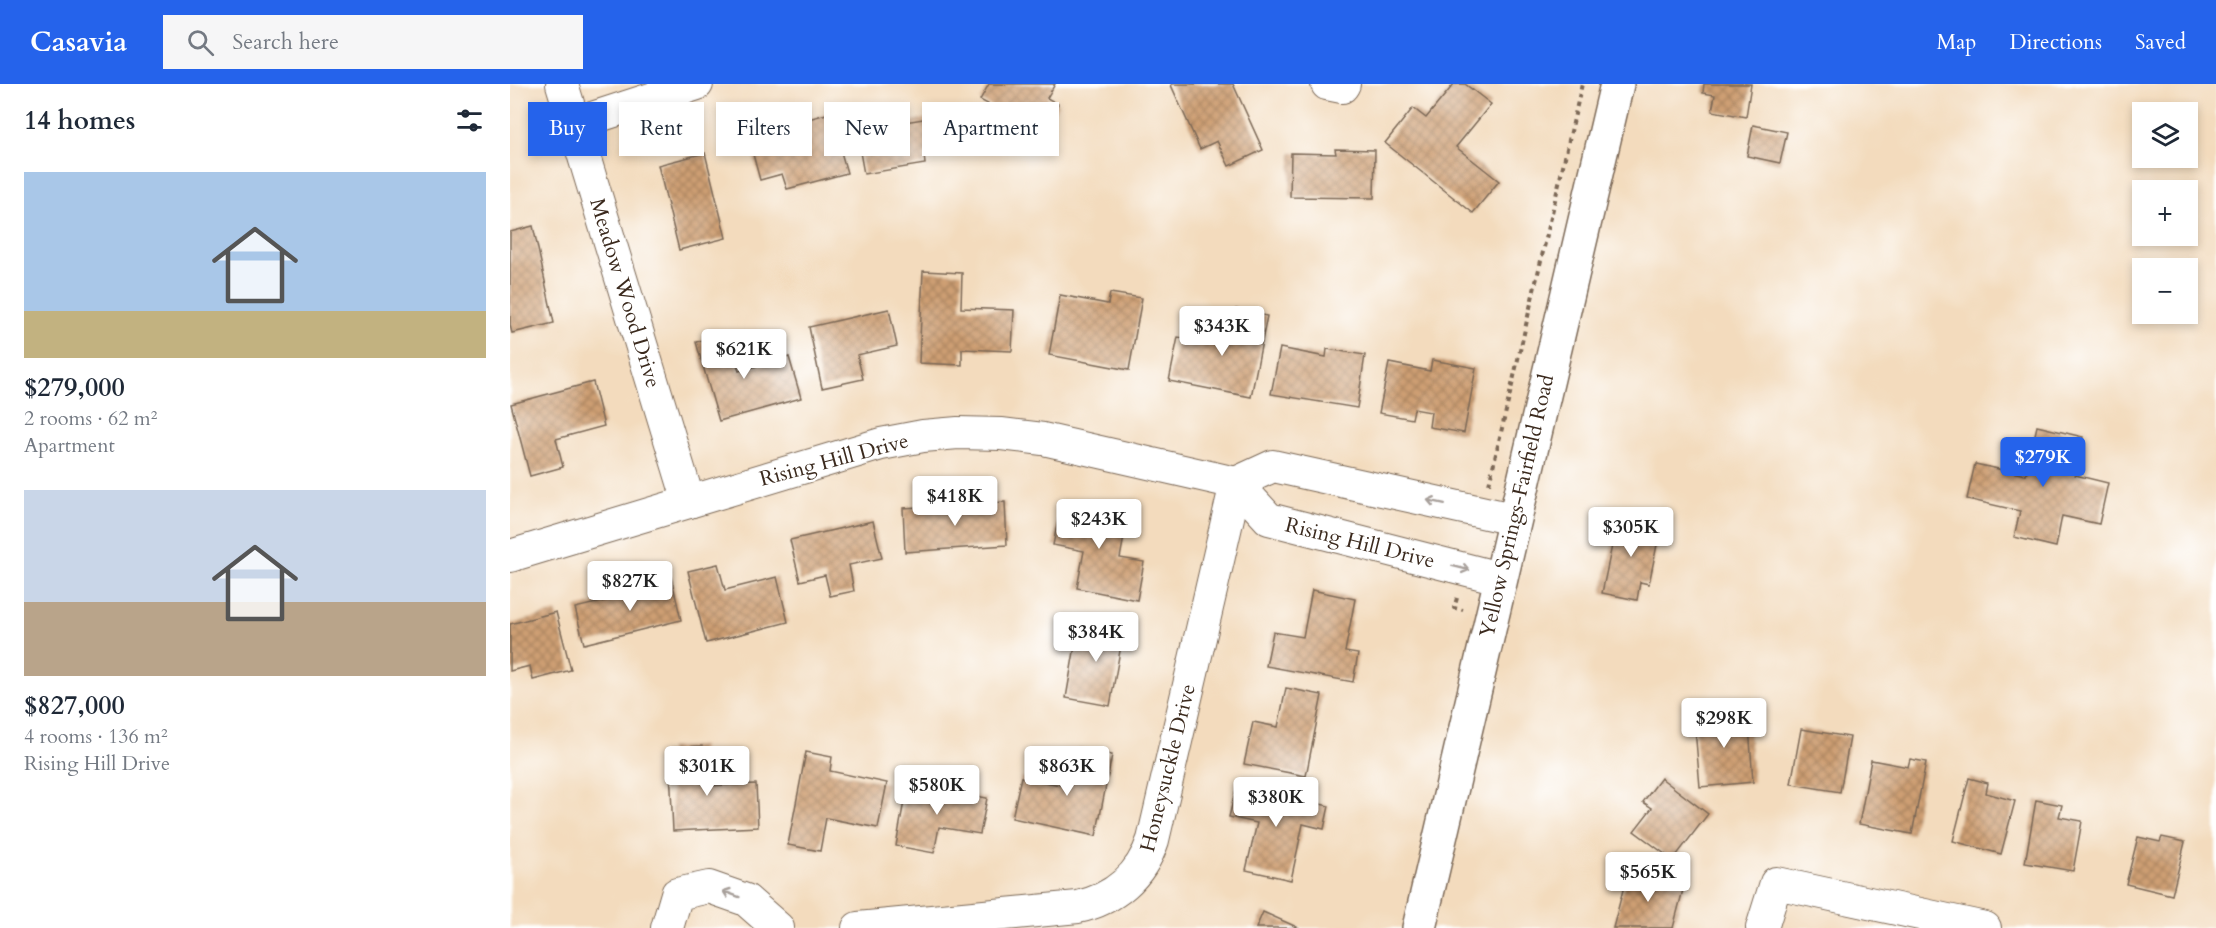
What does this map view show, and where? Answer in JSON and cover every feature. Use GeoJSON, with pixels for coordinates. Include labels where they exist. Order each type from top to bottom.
{"type":"FeatureCollection","features":[{"type":"Feature","properties":{"kind":"main road","name":"Yellow Springs-Fairfield Road"},"geometry":{"type":"LineString","coordinates":[[1419,928],[1617,84]]}},
{"type":"Feature","properties":{"kind":"street","name":"Meadow Wood Drive"},"geometry":{"type":"LineString","coordinates":[[562,84],[567,102]]}},
{"type":"Feature","properties":{"kind":"street"},"geometry":{"type":"LineString","coordinates":[[607,113],[697,84]]}},
{"type":"Feature","properties":{"kind":"street"},"geometry":{"type":"LineString","coordinates":[[1327,84],[1342,87],[1344,84]]}},
{"type":"Feature","properties":{"kind":"street","name":"Meadow Wood Drive"},"geometry":{"type":"LineString","coordinates":[[584,156],[689,502]]}},
{"type":"Feature","properties":{"kind":"street","name":"Rising Hill Drive"},"geometry":{"type":"LineString","coordinates":[[510,556],[881,444],[923,436],[958,433],[1001,434],[1043,439],[1236,483],[1269,519],[1500,578]]}},
{"type":"Feature","properties":{"kind":"street"},"geometry":{"type":"LineString","coordinates":[[1236,483],[1274,466],[1514,519]]}},
{"type":"Feature","properties":{"kind":"street","name":"Honeysuckle Drive"},"geometry":{"type":"LineString","coordinates":[[858,928],[1078,907],[1092,904],[1117,892],[1137,873],[1149,853],[1153,840],[1236,483]]}},
{"type":"Feature","properties":{"kind":"street"},"geometry":{"type":"LineString","coordinates":[[1762,928],[1776,883],[1984,928]]}},
{"type":"Feature","properties":{"kind":"street"},"geometry":{"type":"LineString","coordinates":[[667,928],[677,894],[709,887],[746,900],[778,928]]}},
{"type":"Feature","properties":{"kind":"path"},"geometry":{"type":"LineString","coordinates":[[1489,484],[1582,84]]}},
{"type":"Feature","properties":{"kind":"path"},"geometry":{"type":"LineString","coordinates":[[1459,592],[1455,608],[1471,612]]}},
{"type":"Feature","properties":{"kind":"building"},"geometry":{"type":"Polygon","coordinates":[[[989,84],[1055,84],[1047,98],[1054,102],[984,102],[980,100],[989,84]]]}},
{"type":"Feature","properties":{"kind":"building"},"geometry":{"type":"Polygon","coordinates":[[[1233,84],[1263,150],[1229,166],[1217,141],[1200,149],[1171,85],[1233,84]]]}},
{"type":"Feature","properties":{"kind":"building"},"geometry":{"type":"Polygon","coordinates":[[[1454,84],[1465,84],[1491,104],[1456,147],[1499,181],[1473,213],[1385,143],[1413,108],[1426,118],[1454,84]]]}},
{"type":"Feature","properties":{"kind":"building"},"geometry":{"type":"Polygon","coordinates":[[[1704,84],[1751,84],[1746,117],[1712,111],[1715,95],[1703,93],[1704,84]]]}},
{"type":"Feature","properties":{"kind":"building"},"geometry":{"type":"Polygon","coordinates":[[[824,115],[824,156],[842,156],[847,173],[787,189],[782,174],[760,180],[753,156],[812,156],[812,118],[824,115]]]}},
{"type":"Feature","properties":{"kind":"building"},"geometry":{"type":"Polygon","coordinates":[[[922,119],[922,156],[924,156],[925,164],[864,174],[861,156],[910,156],[910,121],[922,119]]]}},
{"type":"Feature","properties":{"kind":"building"},"geometry":{"type":"Polygon","coordinates":[[[1753,125],[1787,132],[1780,163],[1747,156],[1753,125]]]}},
{"type":"Feature","properties":{"kind":"building"},"geometry":{"type":"Polygon","coordinates":[[[1335,149],[1375,150],[1374,198],[1290,197],[1291,153],[1336,154],[1335,149]]]}},
{"type":"Feature","properties":{"kind":"building"},"geometry":{"type":"Polygon","coordinates":[[[704,153],[726,238],[679,250],[658,165],[693,156],[704,156],[704,153]]]}},
{"type":"Feature","properties":{"kind":"building"},"geometry":{"type":"Polygon","coordinates":[[[533,226],[554,323],[512,333],[510,325],[510,232],[533,226]]]}},
{"type":"Feature","properties":{"kind":"building"},"geometry":{"type":"Polygon","coordinates":[[[923,271],[962,273],[961,308],[1014,310],[1012,351],[962,349],[962,365],[919,363],[923,271]]]}},
{"type":"Feature","properties":{"kind":"building"},"geometry":{"type":"Polygon","coordinates":[[[1110,293],[1142,298],[1129,370],[1049,355],[1060,295],[1108,304],[1110,293]]]}},
{"type":"Feature","properties":{"kind":"building"},"geometry":{"type":"Polygon","coordinates":[[[889,309],[897,346],[857,355],[863,379],[822,388],[809,327],[889,309]]]}},
{"type":"Feature","properties":{"kind":"building"},"geometry":{"type":"Polygon","coordinates":[[[1236,309],[1267,316],[1251,397],[1169,381],[1178,337],[1207,342],[1209,329],[1231,334],[1236,309]]]}},
{"type":"Feature","properties":{"kind":"building"},"geometry":{"type":"Polygon","coordinates":[[[728,333],[739,371],[789,357],[801,398],[719,421],[696,342],[728,333]]]}},
{"type":"Feature","properties":{"kind":"building"},"geometry":{"type":"Polygon","coordinates":[[[1280,348],[1326,357],[1327,349],[1365,355],[1357,408],[1271,394],[1280,348]]]}},
{"type":"Feature","properties":{"kind":"building"},"geometry":{"type":"Polygon","coordinates":[[[1432,360],[1476,368],[1464,433],[1429,427],[1431,412],[1414,409],[1412,419],[1379,413],[1389,363],[1430,371],[1432,360]]]}},
{"type":"Feature","properties":{"kind":"building"},"geometry":{"type":"Polygon","coordinates":[[[593,382],[604,426],[556,439],[563,467],[530,476],[511,404],[593,382]]]}},
{"type":"Feature","properties":{"kind":"building"},"geometry":{"type":"Polygon","coordinates":[[[2037,426],[2083,437],[2075,475],[2108,483],[2099,524],[2062,516],[2056,547],[2014,537],[2020,511],[1967,499],[1975,464],[2026,475],[2037,426]]]}},
{"type":"Feature","properties":{"kind":"building"},"geometry":{"type":"Polygon","coordinates":[[[1005,502],[1007,545],[905,552],[903,508],[1005,502]]]}},
{"type":"Feature","properties":{"kind":"building"},"geometry":{"type":"Polygon","coordinates":[[[1062,502],[1128,515],[1120,558],[1144,562],[1137,600],[1077,588],[1084,551],[1053,545],[1062,502]]]}},
{"type":"Feature","properties":{"kind":"building"},"geometry":{"type":"Polygon","coordinates":[[[1618,517],[1661,525],[1649,584],[1640,582],[1637,600],[1602,593],[1618,517]]]}},
{"type":"Feature","properties":{"kind":"building"},"geometry":{"type":"Polygon","coordinates":[[[873,521],[882,558],[849,565],[854,591],[830,596],[825,575],[800,581],[790,540],[873,521]]]}},
{"type":"Feature","properties":{"kind":"building"},"geometry":{"type":"Polygon","coordinates":[[[718,564],[725,590],[777,577],[788,622],[706,643],[688,571],[718,564]]]}},
{"type":"Feature","properties":{"kind":"building"},"geometry":{"type":"Polygon","coordinates":[[[671,577],[681,620],[584,644],[575,608],[630,595],[629,587],[671,577]]]}},
{"type":"Feature","properties":{"kind":"building"},"geometry":{"type":"Polygon","coordinates":[[[1312,590],[1355,599],[1345,652],[1358,654],[1353,682],[1266,666],[1273,632],[1303,637],[1312,590]]]}},
{"type":"Feature","properties":{"kind":"building"},"geometry":{"type":"Polygon","coordinates":[[[556,612],[571,670],[533,680],[530,666],[510,671],[510,624],[556,612]]]}},
{"type":"Feature","properties":{"kind":"building"},"geometry":{"type":"Polygon","coordinates":[[[1092,617],[1125,623],[1110,706],[1066,698],[1076,640],[1087,641],[1092,617]]]}},
{"type":"Feature","properties":{"kind":"building"},"geometry":{"type":"Polygon","coordinates":[[[1286,688],[1322,695],[1306,776],[1244,764],[1253,722],[1278,727],[1286,688]]]}},
{"type":"Feature","properties":{"kind":"building"},"geometry":{"type":"Polygon","coordinates":[[[1748,712],[1753,782],[1700,787],[1694,717],[1748,712]]]}},
{"type":"Feature","properties":{"kind":"building"},"geometry":{"type":"Polygon","coordinates":[[[1801,729],[1850,737],[1840,792],[1791,784],[1801,729]]]}},
{"type":"Feature","properties":{"kind":"building"},"geometry":{"type":"Polygon","coordinates":[[[702,746],[704,786],[756,784],[758,827],[673,831],[669,748],[702,746]]]}},
{"type":"Feature","properties":{"kind":"building"},"geometry":{"type":"Polygon","coordinates":[[[1079,748],[1112,755],[1096,836],[1012,818],[1021,777],[1070,787],[1079,748]]]}},
{"type":"Feature","properties":{"kind":"building"},"geometry":{"type":"Polygon","coordinates":[[[806,752],[832,757],[830,771],[887,783],[878,828],[826,818],[820,851],[788,845],[806,752]]]}},
{"type":"Feature","properties":{"kind":"building"},"geometry":{"type":"Polygon","coordinates":[[[1910,759],[1926,762],[1912,834],[1859,824],[1871,760],[1908,767],[1910,759]]]}},
{"type":"Feature","properties":{"kind":"building"},"geometry":{"type":"Polygon","coordinates":[[[1661,778],[1708,814],[1673,860],[1634,831],[1652,808],[1643,802],[1661,778]]]}},
{"type":"Feature","properties":{"kind":"building"},"geometry":{"type":"Polygon","coordinates":[[[1969,778],[1988,783],[1986,793],[2015,801],[2001,854],[1953,841],[1969,778]]]}},
{"type":"Feature","properties":{"kind":"building"},"geometry":{"type":"Polygon","coordinates":[[[907,784],[987,798],[980,834],[939,827],[934,853],[896,846],[907,784]]]}},
{"type":"Feature","properties":{"kind":"building"},"geometry":{"type":"Polygon","coordinates":[[[1237,785],[1329,806],[1324,829],[1303,824],[1291,880],[1246,870],[1257,823],[1229,817],[1237,785]]]}},
{"type":"Feature","properties":{"kind":"building"},"geometry":{"type":"Polygon","coordinates":[[[2036,800],[2062,805],[2059,817],[2082,821],[2073,871],[2025,863],[2036,800]]]}},
{"type":"Feature","properties":{"kind":"building"},"geometry":{"type":"Polygon","coordinates":[[[2138,837],[2160,842],[2162,837],[2185,842],[2172,895],[2126,884],[2138,837]]]}},
{"type":"Feature","properties":{"kind":"building"},"geometry":{"type":"Polygon","coordinates":[[[1628,871],[1684,886],[1673,928],[1613,928],[1628,871]]]}},
{"type":"Feature","properties":{"kind":"building"},"geometry":{"type":"Polygon","coordinates":[[[1263,912],[1299,928],[1256,928],[1263,912]]]}}]}
